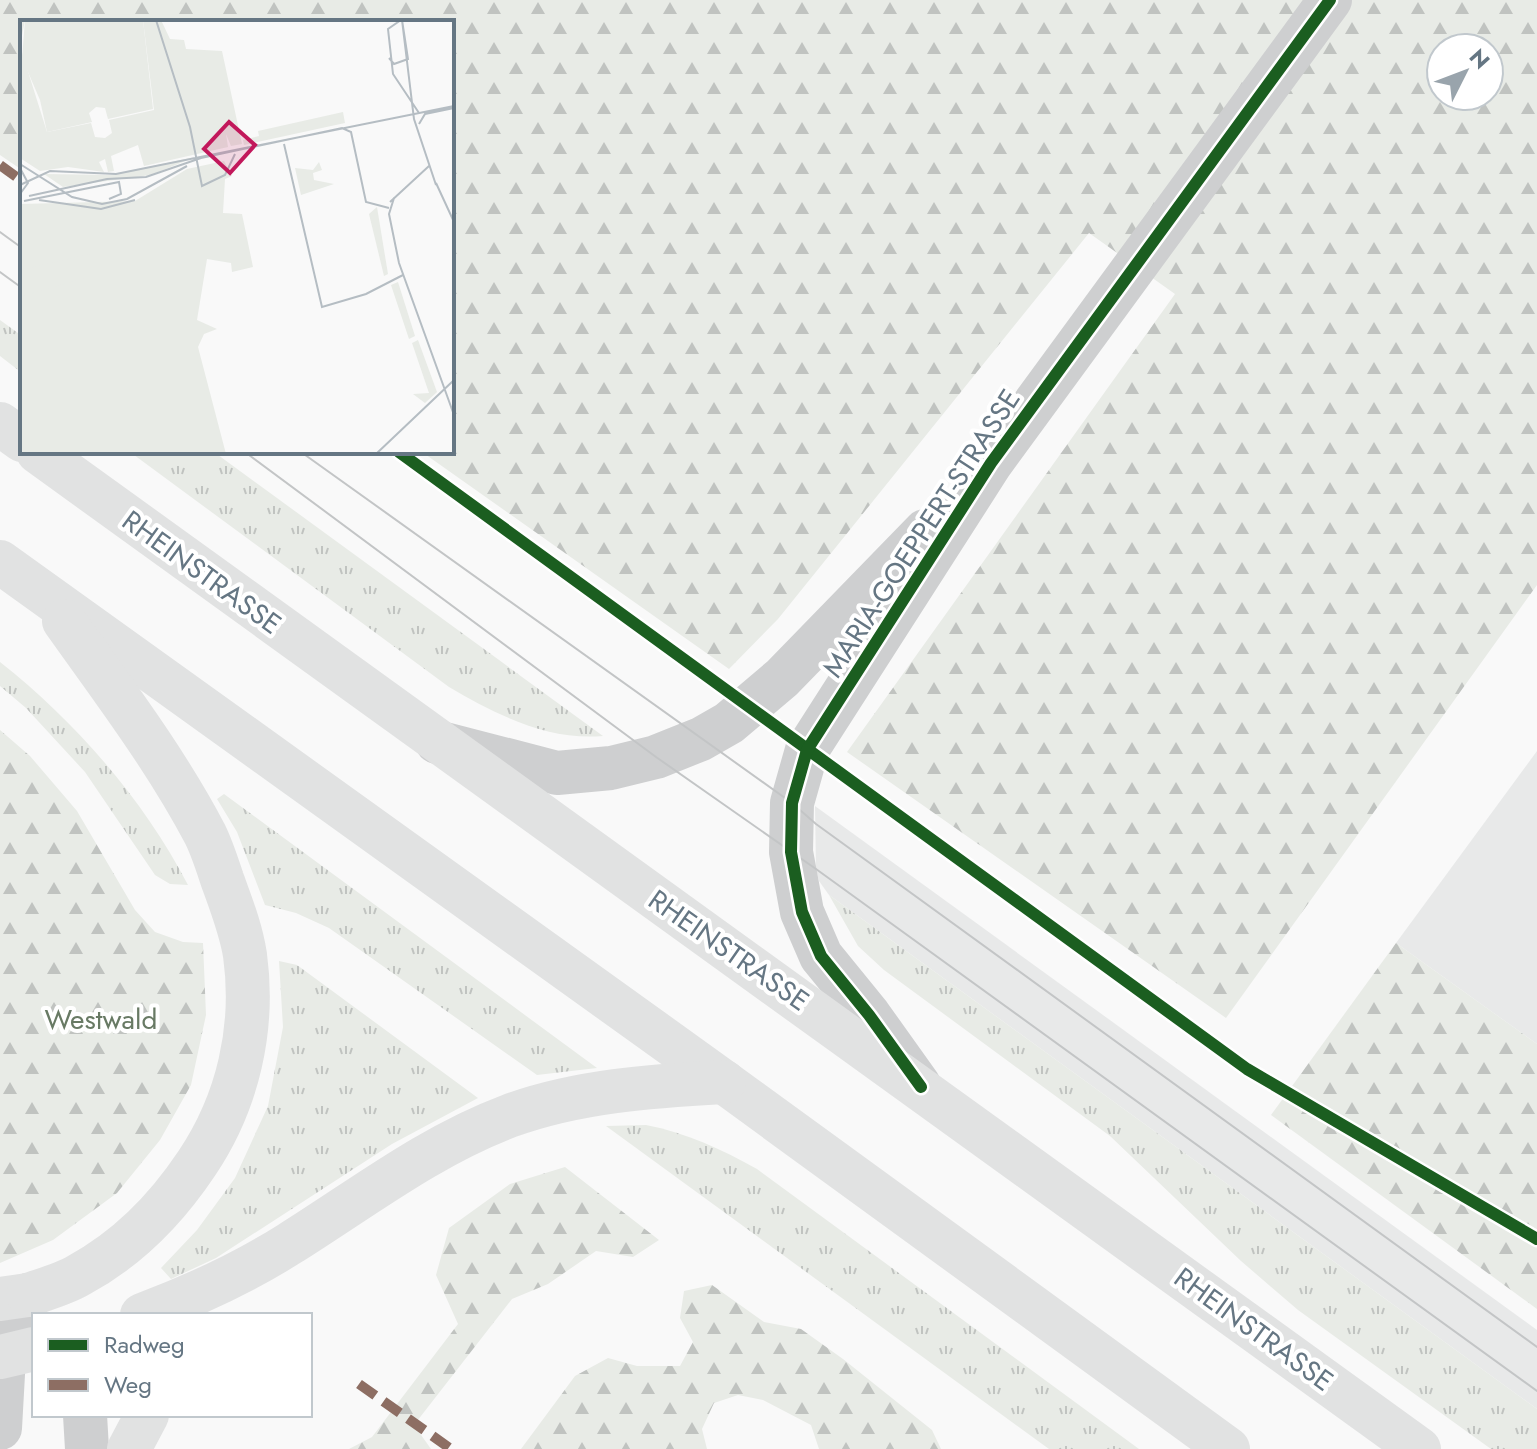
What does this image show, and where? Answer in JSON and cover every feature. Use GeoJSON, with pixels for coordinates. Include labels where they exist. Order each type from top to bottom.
{"type":"FeatureCollection","features":[{"type":"Feature","properties":{"kind":"main road"},"geometry":{"type":"LineString","coordinates":[[0,424],[20,439]]}},
{"type":"Feature","properties":{"kind":"main road","name":"RHEINSTRASSE"},"geometry":{"type":"LineString","coordinates":[[41,454],[1419,1449]]}},
{"type":"Feature","properties":{"kind":"main road"},"geometry":{"type":"LineString","coordinates":[[0,562],[1228,1449]]}},
{"type":"Feature","properties":{"kind":"main road"},"geometry":{"type":"LineString","coordinates":[[24,1303],[79,1276],[119,1248],[153,1220],[179,1191],[224,1117],[245,1043],[248,1001],[245,954],[237,918],[206,836],[156,751],[46,594]]}},
{"type":"Feature","properties":{"kind":"main road"},"geometry":{"type":"LineString","coordinates":[[147,1313],[241,1272],[430,1154],[511,1115],[641,1086],[724,1082]]}},
{"type":"Feature","properties":{"kind":"main road"},"geometry":{"type":"LineString","coordinates":[[208,1313],[241,1272]]}},
{"type":"Feature","properties":{"kind":"main road"},"geometry":{"type":"LineString","coordinates":[[129,1449],[146,1417]]}},
{"type":"Feature","properties":{"kind":"street","name":"MARIA-GOEPPERT-STRASSE"},"geometry":{"type":"LineString","coordinates":[[921,1087],[821,956],[802,912],[791,852],[792,803],[807,750],[991,463],[1330,0]]}},
{"type":"Feature","properties":{"kind":"street","name":"MARIA-GOEPPERT-STRASSE"},"geometry":{"type":"LineString","coordinates":[[433,740],[557,773],[611,768],[656,757],[701,739],[729,723],[782,678],[991,463]]}},
{"type":"Feature","properties":{"kind":"street"},"geometry":{"type":"LineString","coordinates":[[0,1428],[24,1303]]}},
{"type":"Feature","properties":{"kind":"street"},"geometry":{"type":"LineString","coordinates":[[85,1417],[87,1449]]}},
{"type":"Feature","properties":{"kind":"shaded area"},"geometry":{"type":"Polygon","coordinates":[[[1537,751],[1537,1044],[1396,943],[1537,751]]]}},
{"type":"Feature","properties":{"kind":"shaded area"},"geometry":{"type":"Polygon","coordinates":[[[815,806],[1537,1330],[1537,1409],[829,895],[819,881],[816,869],[815,806]]]}},
{"type":"Feature","properties":{"kind":"green space"},"geometry":{"type":"Polygon","coordinates":[[[0,0],[1537,0],[1537,585],[1226,1018],[847,752],[1175,294],[1089,233],[778,619],[729,669],[425,454],[454,454],[454,20],[20,20],[20,169],[0,155],[0,0]]]}},
{"type":"Feature","properties":{"kind":"green space"},"geometry":{"type":"Polygon","coordinates":[[[0,320],[20,335],[20,371],[0,356],[0,320]]]}},
{"type":"Feature","properties":{"kind":"green space"},"geometry":{"type":"Polygon","coordinates":[[[133,454],[217,454],[603,736],[562,734],[523,724],[449,687],[133,454]]]}},
{"type":"Feature","properties":{"kind":"green space"},"geometry":{"type":"Polygon","coordinates":[[[0,662],[55,710],[106,764],[151,823],[188,885],[170,884],[155,875],[85,772],[26,708],[0,686],[0,662]]]}},
{"type":"Feature","properties":{"kind":"green space","name":"Westwald"},"geometry":{"type":"Polygon","coordinates":[[[0,730],[30,756],[77,811],[135,910],[155,932],[183,942],[203,943],[206,1015],[191,1085],[160,1140],[117,1193],[53,1240],[0,1263],[0,730]]]}},
{"type":"Feature","properties":{"kind":"green space"},"geometry":{"type":"Polygon","coordinates":[[[224,794],[597,1068],[537,1075],[329,928],[296,913],[265,905],[237,832],[217,799],[224,794]]]}},
{"type":"Feature","properties":{"kind":"green space"},"geometry":{"type":"Polygon","coordinates":[[[829,895],[1537,1409],[1537,1449],[1491,1449],[1298,1310],[1241,1261],[1110,1136],[884,970],[858,946],[829,895]]]}},
{"type":"Feature","properties":{"kind":"green space"},"geometry":{"type":"Polygon","coordinates":[[[1396,943],[1537,1044],[1537,1309],[1271,1115],[1396,943]]]}},
{"type":"Feature","properties":{"kind":"green space"},"geometry":{"type":"Polygon","coordinates":[[[279,961],[297,965],[478,1098],[392,1144],[216,1258],[171,1279],[161,1268],[197,1230],[235,1178],[268,1106],[283,1027],[279,961]]]}},
{"type":"Feature","properties":{"kind":"green space"},"geometry":{"type":"Polygon","coordinates":[[[646,1125],[703,1142],[757,1169],[1139,1449],[1049,1449],[606,1126],[646,1125]]]}},
{"type":"Feature","properties":{"kind":"green space"},"geometry":{"type":"Polygon","coordinates":[[[565,1167],[659,1240],[633,1257],[596,1251],[548,1284],[512,1299],[414,1425],[431,1449],[349,1449],[372,1437],[458,1324],[436,1275],[449,1228],[510,1184],[565,1167]]]}},
{"type":"Feature","properties":{"kind":"green space"},"geometry":{"type":"Polygon","coordinates":[[[712,1285],[764,1322],[801,1329],[843,1359],[932,1430],[941,1449],[819,1449],[811,1425],[763,1400],[738,1395],[714,1403],[702,1429],[707,1449],[521,1449],[575,1376],[608,1358],[637,1366],[680,1366],[693,1342],[680,1318],[684,1291],[712,1285]]]}},
{"type":"Feature","properties":{"kind":"tram line"},"geometry":{"type":"LineString","coordinates":[[0,232],[20,247]]}},
{"type":"Feature","properties":{"kind":"tram line"},"geometry":{"type":"LineString","coordinates":[[0,272],[20,287]]}},
{"type":"Feature","properties":{"kind":"tram line"},"geometry":{"type":"LineString","coordinates":[[248,454],[656,757],[816,869],[1537,1391]]}},
{"type":"Feature","properties":{"kind":"tram line"},"geometry":{"type":"LineString","coordinates":[[304,454],[792,803],[816,824],[1537,1347]]}},
{"type":"Feature","properties":{"kind":"marked path"},"geometry":{"type":"LineString","coordinates":[[0,165],[20,180]]}},
{"type":"Feature","properties":{"kind":"marked path"},"geometry":{"type":"LineString","coordinates":[[359,1384],[451,1449]]}},
{"type":"Feature","properties":{"kind":"cycle path"},"geometry":{"type":"LineString","coordinates":[[921,1087],[821,956],[802,912],[791,852],[792,803],[807,750],[991,463],[1330,0]]}},
{"type":"Feature","properties":{"kind":"cycle path"},"geometry":{"type":"LineString","coordinates":[[402,454],[1247,1069],[1537,1239]]}}]}
